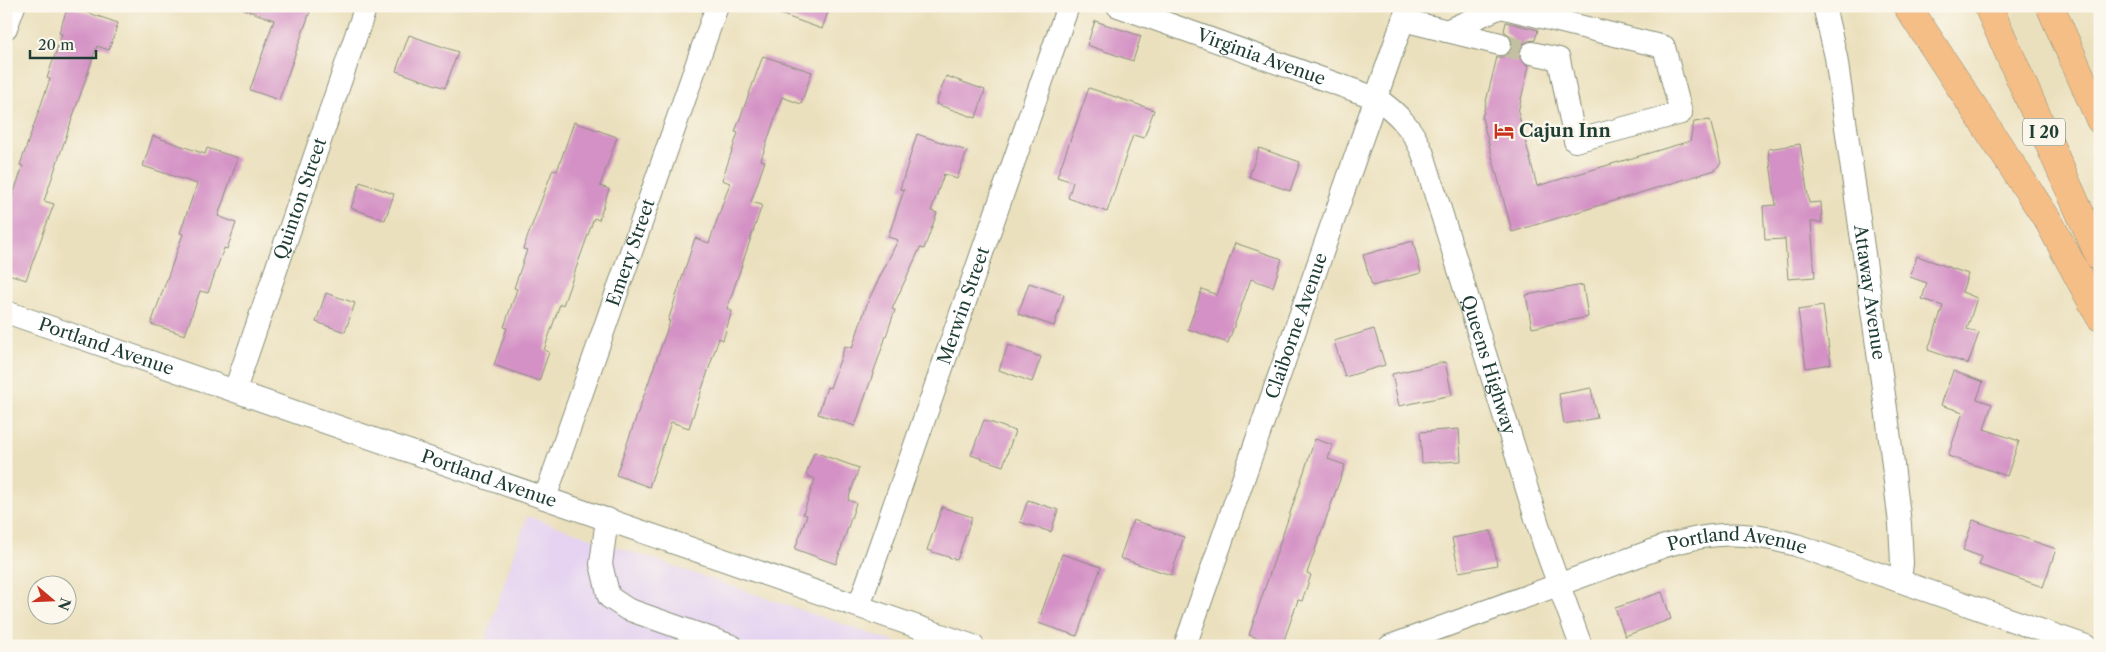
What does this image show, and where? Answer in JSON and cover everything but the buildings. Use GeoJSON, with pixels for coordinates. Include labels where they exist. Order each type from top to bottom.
{"type":"FeatureCollection","features":[{"type":"Feature","properties":{"kind":"highway"},"geometry":{"type":"LineString","coordinates":[[1907,6],[2050,222],[2100,317]]}},
{"type":"Feature","properties":{"kind":"highway","name":"I 20"},"geometry":{"type":"LineString","coordinates":[[1988,6],[2100,258]]}},
{"type":"Feature","properties":{"kind":"highway"},"geometry":{"type":"LineString","coordinates":[[2050,6],[2100,120]]}},
{"type":"Feature","properties":{"kind":"street"},"geometry":{"type":"LineString","coordinates":[[6,28],[14,6]]}},
{"type":"Feature","properties":{"kind":"street","name":"Quinton Street"},"geometry":{"type":"LineString","coordinates":[[235,390],[366,6]]}},
{"type":"Feature","properties":{"kind":"street","name":"Emery Street"},"geometry":{"type":"LineString","coordinates":[[545,498],[717,6]]}},
{"type":"Feature","properties":{"kind":"street","name":"Merwin Street"},"geometry":{"type":"LineString","coordinates":[[859,606],[1068,6]]}},
{"type":"Feature","properties":{"kind":"street","name":"Virginia Avenue"},"geometry":{"type":"LineString","coordinates":[[1118,6],[1376,98]]}},
{"type":"Feature","properties":{"kind":"street","name":"Attaway Avenue"},"geometry":{"type":"LineString","coordinates":[[1824,6],[1836,57],[1888,423],[1900,524],[1902,563],[1900,581]]}},
{"type":"Feature","properties":{"kind":"street"},"geometry":{"type":"LineString","coordinates":[[1446,31],[1501,7],[1576,25],[1664,47],[1680,113],[1575,142],[1559,59],[1576,25]]}},
{"type":"Feature","properties":{"kind":"street"},"geometry":{"type":"LineString","coordinates":[[1406,13],[1446,31],[1500,44]]}},
{"type":"Feature","properties":{"kind":"street","name":"Claiborne Avenue"},"geometry":{"type":"LineString","coordinates":[[1185,646],[1406,13]]}},
{"type":"Feature","properties":{"kind":"street"},"geometry":{"type":"LineString","coordinates":[[1532,52],[1559,59]]}},
{"type":"Feature","properties":{"kind":"street","name":"Queens Highway"},"geometry":{"type":"LineString","coordinates":[[1376,98],[1395,111],[1418,140],[1541,534],[1581,646]]}},
{"type":"Feature","properties":{"kind":"street","name":"Portland Avenue"},"geometry":{"type":"LineString","coordinates":[[6,312],[859,606],[941,641],[973,646]]}},
{"type":"Feature","properties":{"kind":"street"},"geometry":{"type":"LineString","coordinates":[[607,519],[601,564],[609,597],[627,609],[732,646]]}},
{"type":"Feature","properties":{"kind":"street","name":"Portland Avenue"},"geometry":{"type":"LineString","coordinates":[[1390,646],[1666,546],[1698,537],[1731,533],[1764,536],[1796,545],[2086,646]]}},
{"type":"Feature","properties":{"kind":"shaded area"},"geometry":{"type":"Polygon","coordinates":[[[527,516],[906,646],[483,646],[527,516]]]}},
{"type":"Feature","properties":{"kind":"tunnel"},"geometry":{"type":"LineString","coordinates":[[1500,44],[1532,53]]}},
{"type":"Feature","properties":{"kind":"place","name":"Cajun Inn"},"geometry":{"type":"Point","coordinates":[1504,131]}}]}
